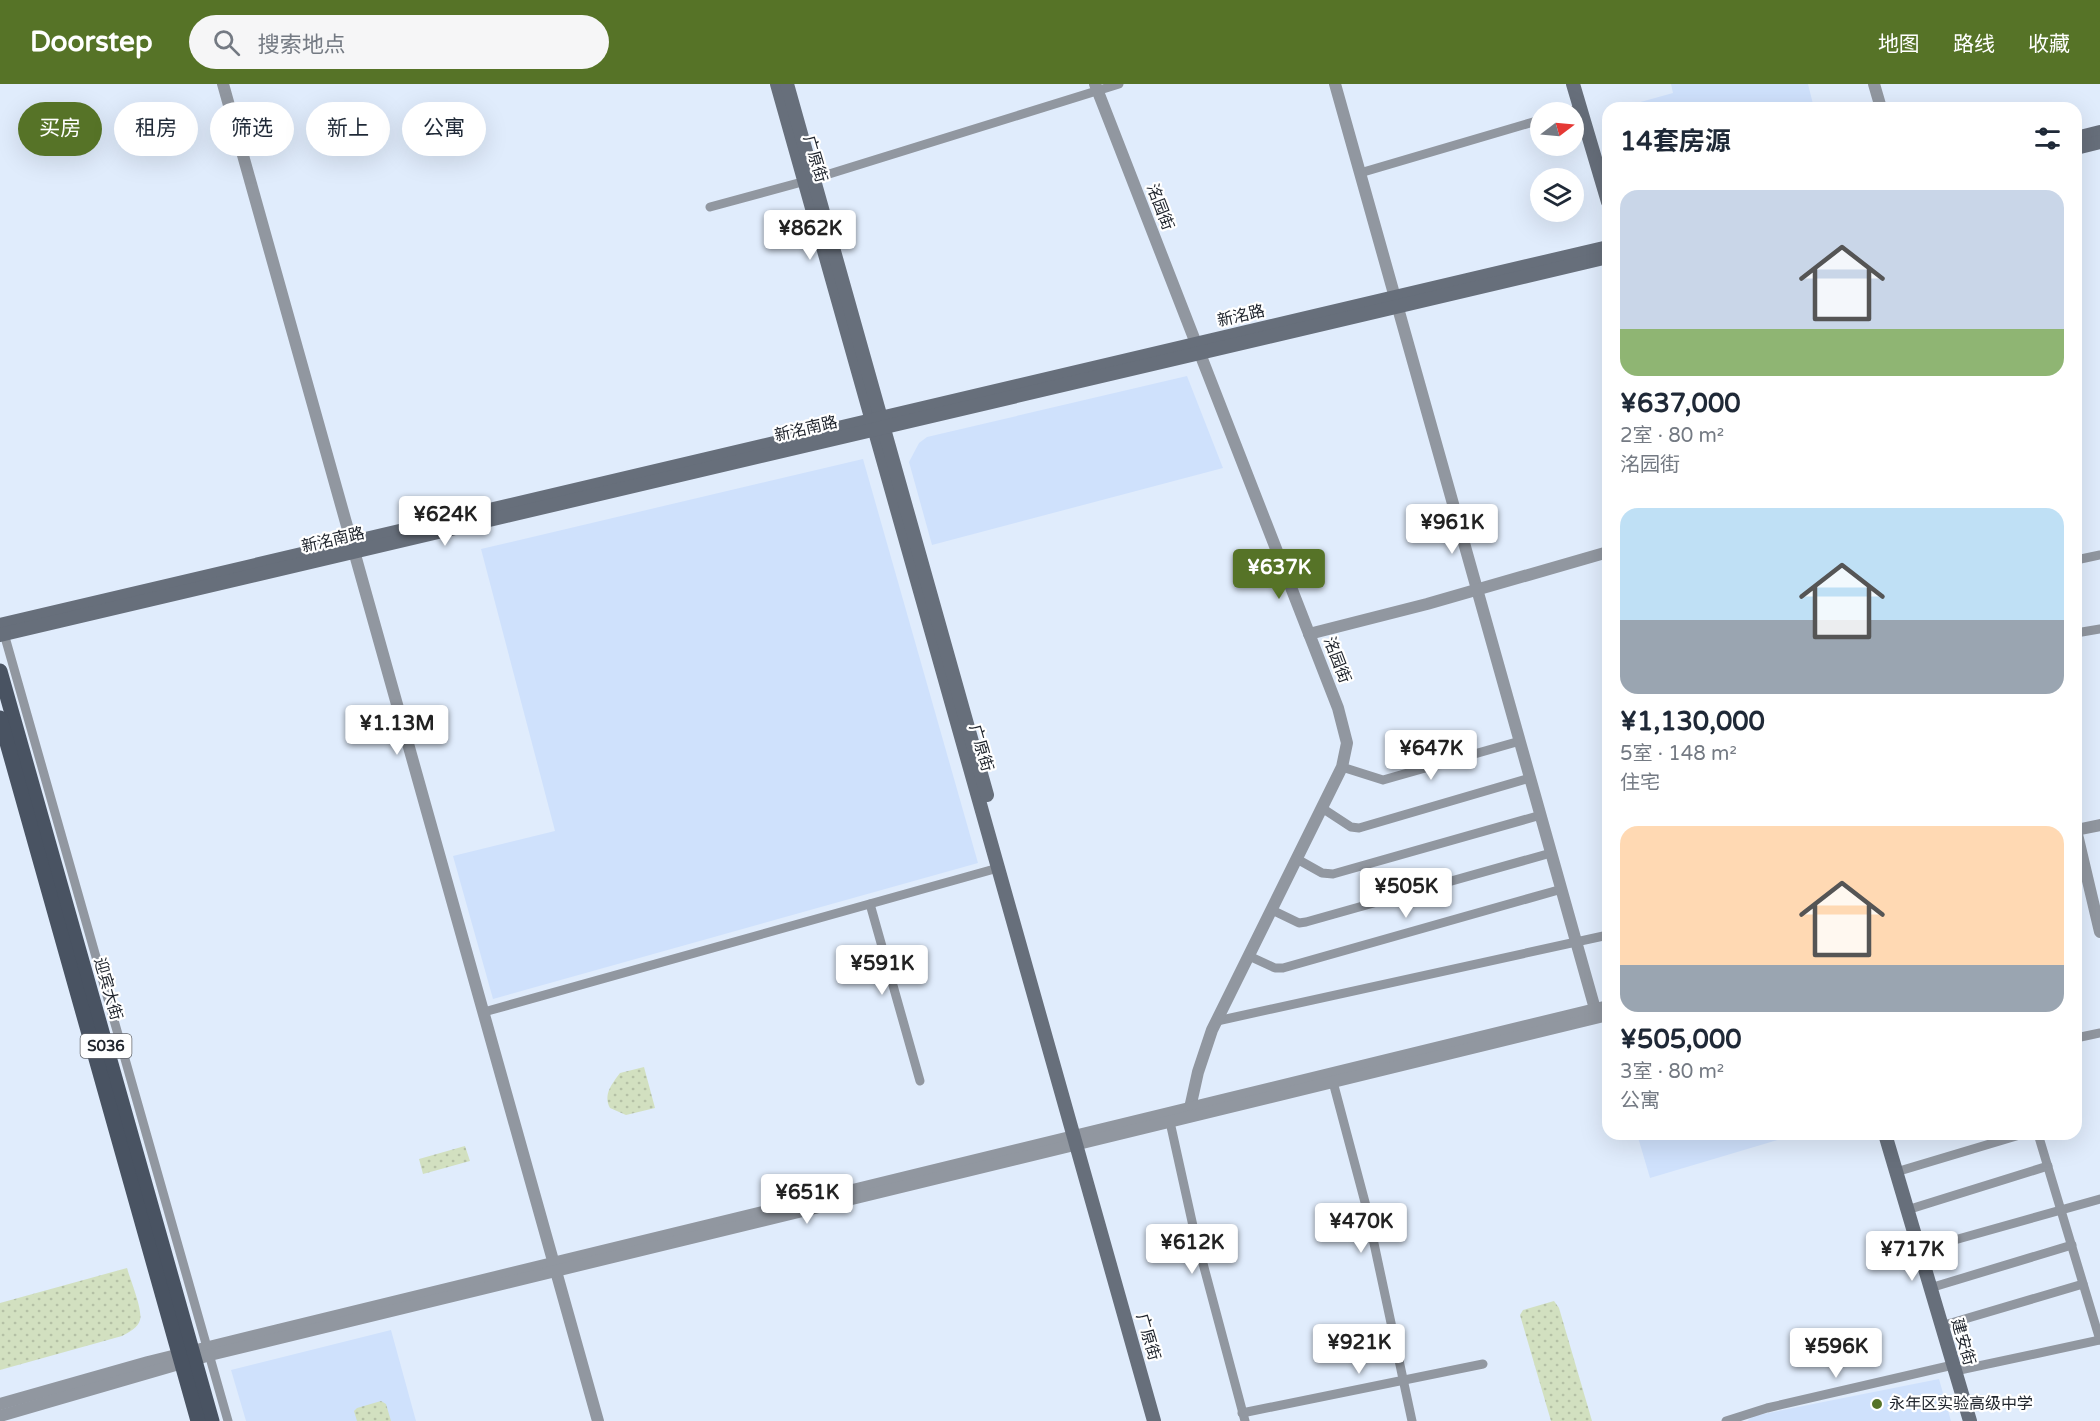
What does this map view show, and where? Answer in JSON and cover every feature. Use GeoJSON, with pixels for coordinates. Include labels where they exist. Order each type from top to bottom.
{"type":"FeatureCollection","features":[{"type":"Feature","properties":{"kind":"main road","name":"广原街"},"geometry":{"type":"LineString","coordinates":[[777,84],[809,180]]}},
{"type":"Feature","properties":{"kind":"main road","name":"广原街"},"geometry":{"type":"LineString","coordinates":[[787,84],[809,180],[1080,1139],[1154,1421]]}},
{"type":"Feature","properties":{"kind":"main road"},"geometry":{"type":"LineString","coordinates":[[1573,84],[1574,102]]}},
{"type":"Feature","properties":{"kind":"main road"},"geometry":{"type":"LineString","coordinates":[[2082,136],[2100,132]]}},
{"type":"Feature","properties":{"kind":"main road"},"geometry":{"type":"LineString","coordinates":[[1584,138],[1602,186]]}},
{"type":"Feature","properties":{"kind":"main road"},"geometry":{"type":"LineString","coordinates":[[2082,146],[2100,142]]}},
{"type":"Feature","properties":{"kind":"main road","name":"新洺路"},"geometry":{"type":"LineString","coordinates":[[1396,302],[1602,250]]}},
{"type":"Feature","properties":{"kind":"main road","name":"新洺路"},"geometry":{"type":"LineString","coordinates":[[877,424],[1396,302],[1602,258]]}},
{"type":"Feature","properties":{"kind":"main road","name":"新洺南路"},"geometry":{"type":"LineString","coordinates":[[1,627],[877,424]]}},
{"type":"Feature","properties":{"kind":"main road","name":"广原街"},"geometry":{"type":"LineString","coordinates":[[877,424],[998,868],[1163,1421]]}},
{"type":"Feature","properties":{"kind":"main road","name":"迎宾大街"},"geometry":{"type":"LineString","coordinates":[[0,671],[187,1357],[198,1421]]}},
{"type":"Feature","properties":{"kind":"main road","name":"迎宾大街"},"geometry":{"type":"LineString","coordinates":[[0,718],[187,1357],[212,1421]]}},
{"type":"Feature","properties":{"kind":"main road","name":"建安街"},"geometry":{"type":"LineString","coordinates":[[1887,1140],[1970,1421]]}},
{"type":"Feature","properties":{"kind":"street"},"geometry":{"type":"LineString","coordinates":[[223,84],[598,1421]]}},
{"type":"Feature","properties":{"kind":"street"},"geometry":{"type":"LineString","coordinates":[[710,207],[809,180],[1096,87],[1119,84]]}},
{"type":"Feature","properties":{"kind":"street"},"geometry":{"type":"LineString","coordinates":[[1335,84],[1551,853],[1577,943],[1602,1012]]}},
{"type":"Feature","properties":{"kind":"street"},"geometry":{"type":"LineString","coordinates":[[1874,84],[1879,102]]}},
{"type":"Feature","properties":{"kind":"street","name":"洺园街"},"geometry":{"type":"LineString","coordinates":[[1096,87],[1309,634],[1345,730],[1347,743],[1342,768],[1217,1021],[1198,1072],[1190,1108]]}},
{"type":"Feature","properties":{"kind":"street"},"geometry":{"type":"LineString","coordinates":[[1360,173],[1530,123]]}},
{"type":"Feature","properties":{"kind":"street"},"geometry":{"type":"LineString","coordinates":[[1309,634],[1477,590],[1602,554]]}},
{"type":"Feature","properties":{"kind":"street"},"geometry":{"type":"LineString","coordinates":[[2082,559],[2100,555]]}},
{"type":"Feature","properties":{"kind":"street"},"geometry":{"type":"LineString","coordinates":[[1,627],[228,1421]]}},
{"type":"Feature","properties":{"kind":"street"},"geometry":{"type":"LineString","coordinates":[[2082,632],[2100,629]]}},
{"type":"Feature","properties":{"kind":"street"},"geometry":{"type":"LineString","coordinates":[[1342,768],[1383,780],[1520,741]]}},
{"type":"Feature","properties":{"kind":"street"},"geometry":{"type":"LineString","coordinates":[[1322,808],[1351,827],[1359,828],[1530,778]]}},
{"type":"Feature","properties":{"kind":"street"},"geometry":{"type":"LineString","coordinates":[[1297,859],[1322,873],[1334,874],[1541,815]]}},
{"type":"Feature","properties":{"kind":"street"},"geometry":{"type":"LineString","coordinates":[[2082,829],[2100,825]]}},
{"type":"Feature","properties":{"kind":"street"},"geometry":{"type":"LineString","coordinates":[[1272,910],[1299,922],[1306,922],[1551,853]]}},
{"type":"Feature","properties":{"kind":"street"},"geometry":{"type":"LineString","coordinates":[[2082,856],[2100,932]]}},
{"type":"Feature","properties":{"kind":"street"},"geometry":{"type":"LineString","coordinates":[[484,1012],[998,868]]}},
{"type":"Feature","properties":{"kind":"street"},"geometry":{"type":"LineString","coordinates":[[1249,956],[1275,968],[1283,968],[1562,889]]}},
{"type":"Feature","properties":{"kind":"street"},"geometry":{"type":"LineString","coordinates":[[870,904],[920,1081]]}},
{"type":"Feature","properties":{"kind":"street"},"geometry":{"type":"LineString","coordinates":[[1217,1021],[1602,937]]}},
{"type":"Feature","properties":{"kind":"street"},"geometry":{"type":"LineString","coordinates":[[1080,1139],[1170,1122],[1602,1012]]}},
{"type":"Feature","properties":{"kind":"street"},"geometry":{"type":"LineString","coordinates":[[0,1416],[208,1351],[1080,1139],[1190,1108],[1602,1012]]}},
{"type":"Feature","properties":{"kind":"street"},"geometry":{"type":"LineString","coordinates":[[2082,1037],[2100,1033]]}},
{"type":"Feature","properties":{"kind":"street"},"geometry":{"type":"LineString","coordinates":[[1333,1082],[1366,1206],[1412,1421]]}},
{"type":"Feature","properties":{"kind":"street"},"geometry":{"type":"LineString","coordinates":[[1170,1122],[1193,1227],[1244,1417],[1483,1364]]}},
{"type":"Feature","properties":{"kind":"street"},"geometry":{"type":"LineString","coordinates":[[1896,1172],[2003,1140]]}},
{"type":"Feature","properties":{"kind":"street"},"geometry":{"type":"LineString","coordinates":[[1726,1421],[1767,1408],[2100,1340],[2040,1140]]}},
{"type":"Feature","properties":{"kind":"street"},"geometry":{"type":"LineString","coordinates":[[1907,1210],[2048,1166]]}},
{"type":"Feature","properties":{"kind":"street"},"geometry":{"type":"LineString","coordinates":[[1919,1250],[2061,1208],[2100,1199]]}},
{"type":"Feature","properties":{"kind":"street"},"geometry":{"type":"LineString","coordinates":[[1930,1288],[2072,1245]]}},
{"type":"Feature","properties":{"kind":"street"},"geometry":{"type":"LineString","coordinates":[[1941,1326],[2083,1284]]}},
{"type":"Feature","properties":{"kind":"street"},"geometry":{"type":"LineString","coordinates":[[0,1404],[187,1357]]}},
{"type":"Feature","properties":{"kind":"shaded area"},"geometry":{"type":"Polygon","coordinates":[[[1671,84],[1808,84],[1812,102],[1641,102],[1673,93],[1671,84]]]}},
{"type":"Feature","properties":{"kind":"shaded area"},"geometry":{"type":"Polygon","coordinates":[[[1187,376],[1223,468],[932,545],[909,462],[919,443],[927,437],[1187,376]]]}},
{"type":"Feature","properties":{"kind":"shaded area"},"geometry":{"type":"Polygon","coordinates":[[[863,459],[978,863],[493,999],[453,856],[555,831],[481,549],[863,459]]]}},
{"type":"Feature","properties":{"kind":"shaded area"},"geometry":{"type":"Polygon","coordinates":[[[1639,1140],[1778,1140],[1650,1178],[1639,1140]]]}},
{"type":"Feature","properties":{"kind":"shaded area"},"geometry":{"type":"Polygon","coordinates":[[[391,1330],[416,1421],[246,1421],[231,1370],[391,1330]]]}},
{"type":"Feature","properties":{"kind":"shaded area","name":"永年区实验高级中学"},"geometry":{"type":"Polygon","coordinates":[[[1939,1379],[1951,1421],[1747,1421],[1753,1416],[1939,1379]]]}},
{"type":"Feature","properties":{"kind":"green space"},"geometry":{"type":"Polygon","coordinates":[[[644,1067],[655,1108],[626,1115],[610,1108],[608,1094],[611,1085],[620,1073],[644,1067]]]}},
{"type":"Feature","properties":{"kind":"green space"},"geometry":{"type":"Polygon","coordinates":[[[465,1146],[470,1161],[423,1174],[419,1159],[465,1146]]]}},
{"type":"Feature","properties":{"kind":"green space"},"geometry":{"type":"Polygon","coordinates":[[[127,1268],[140,1315],[139,1323],[133,1330],[122,1336],[0,1370],[0,1303],[127,1268]]]}},
{"type":"Feature","properties":{"kind":"green space"},"geometry":{"type":"Polygon","coordinates":[[[1554,1301],[1559,1308],[1592,1421],[1551,1421],[1520,1315],[1523,1310],[1554,1301]]]}},
{"type":"Feature","properties":{"kind":"green space"},"geometry":{"type":"Polygon","coordinates":[[[381,1401],[386,1404],[391,1421],[357,1421],[354,1411],[357,1408],[381,1401]]]}},
{"type":"Feature","properties":{"kind":"place","name":"永年区实验高级中学"},"geometry":{"type":"Point","coordinates":[1877,1404]}}]}
